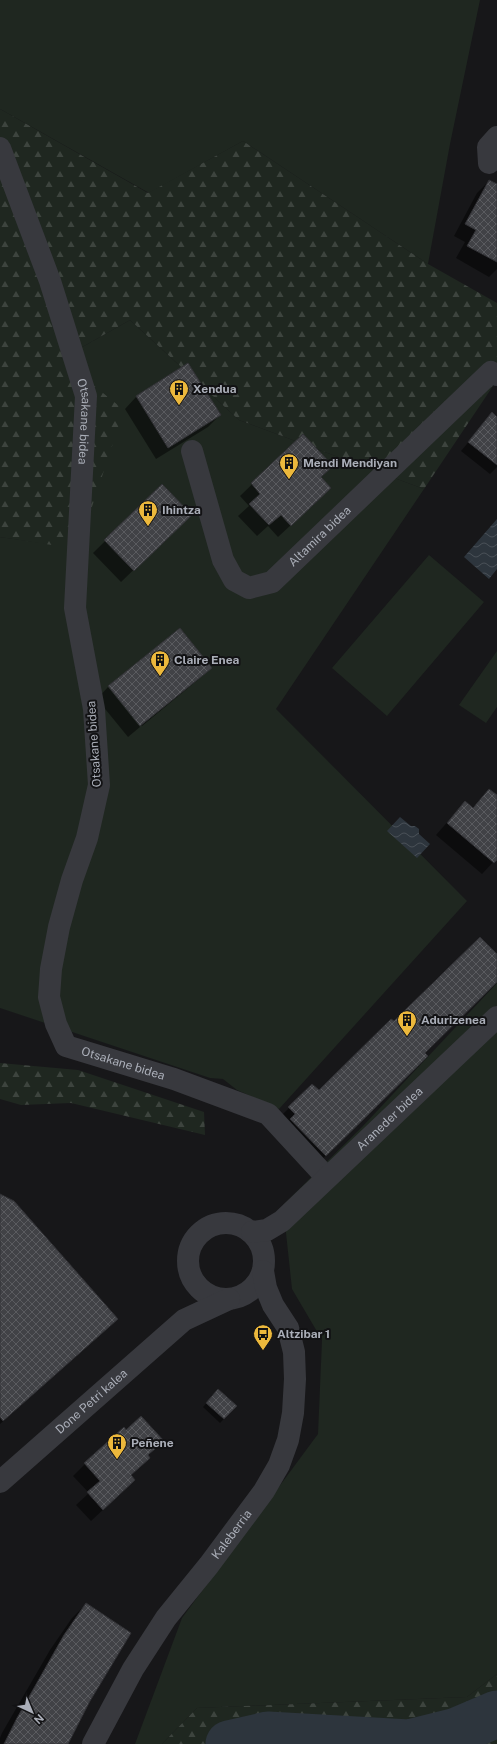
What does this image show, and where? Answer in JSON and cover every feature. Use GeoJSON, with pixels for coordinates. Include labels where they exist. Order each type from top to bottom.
{"type":"FeatureCollection","features":[{"type":"Feature","properties":{"kind":"street"},"geometry":{"type":"LineString","coordinates":[[488,163],[488,147],[497,137]]}},
{"type":"Feature","properties":{"kind":"street","name":"Otsakane bidea"},"geometry":{"type":"LineString","coordinates":[[0,148],[50,280],[86,396],[75,608],[94,709],[99,786],[87,838],[72,880],[59,927],[51,969],[49,997],[56,1024],[66,1046],[174,1079],[268,1114],[327,1178]]}},
{"type":"Feature","properties":{"kind":"street","name":"Altamira bidea"},"geometry":{"type":"LineString","coordinates":[[192,451],[223,560],[234,580],[249,588],[272,582],[491,372],[497,375]]}},
{"type":"Feature","properties":{"kind":"street","name":"Araneder bidea"},"geometry":{"type":"LineString","coordinates":[[252,1232],[267,1230],[282,1221],[497,1017]]}},
{"type":"Feature","properties":{"kind":"street","name":"Araneder bidea"},"geometry":{"type":"LineString","coordinates":[[264,1264],[273,1236],[282,1221]]}},
{"type":"Feature","properties":{"kind":"street"},"geometry":{"type":"LineString","coordinates":[[184,1320],[191,1277],[188,1261],[191,1246],[200,1233],[212,1225],[226,1222],[240,1225],[252,1232],[260,1244],[264,1264],[256,1284],[237,1297]]}},
{"type":"Feature","properties":{"kind":"street","name":"Kaleberria"},"geometry":{"type":"LineString","coordinates":[[93,1744],[133,1669],[166,1618],[246,1516],[279,1465],[289,1433],[293,1413],[295,1379],[294,1352],[288,1328],[273,1304],[266,1288],[264,1264]]}},
{"type":"Feature","properties":{"kind":"street"},"geometry":{"type":"LineString","coordinates":[[191,1277],[200,1289],[214,1297],[257,1296],[273,1304]]}},
{"type":"Feature","properties":{"kind":"street","name":"Done Petri kalea"},"geometry":{"type":"LineString","coordinates":[[0,1482],[184,1320],[237,1297]]}},
{"type":"Feature","properties":{"kind":"green space"},"geometry":{"type":"Polygon","coordinates":[[[0,0],[480,0],[450,144],[428,264],[243,141],[149,193],[0,109],[0,0]]]}},
{"type":"Feature","properties":{"kind":"green space"},"geometry":{"type":"Polygon","coordinates":[[[0,109],[148,193],[243,141],[428,264],[497,303],[497,380],[424,489],[239,420],[130,320],[61,359],[124,410],[78,549],[0,537],[0,109]]]}},
{"type":"Feature","properties":{"kind":"green space"},"geometry":{"type":"Polygon","coordinates":[[[130,320],[239,420],[424,489],[276,709],[467,901],[279,1109],[237,1090],[223,1079],[210,1078],[0,1008],[0,537],[78,548],[61,359],[130,320]]]}},
{"type":"Feature","properties":{"kind":"green space"},"geometry":{"type":"Polygon","coordinates":[[[429,555],[484,602],[387,716],[332,668],[429,555]]]}},
{"type":"Feature","properties":{"kind":"green space"},"geometry":{"type":"Polygon","coordinates":[[[497,651],[497,707],[486,723],[459,705],[497,651]]]}},
{"type":"Feature","properties":{"kind":"green space"},"geometry":{"type":"Polygon","coordinates":[[[497,983],[497,1674],[467,1697],[197,1708],[162,1744],[135,1744],[182,1618],[318,1434],[322,1340],[292,1289],[283,1205],[362,1127],[497,983]]]}},
{"type":"Feature","properties":{"kind":"green space"},"geometry":{"type":"Polygon","coordinates":[[[0,1063],[78,1070],[204,1112],[205,1135],[71,1103],[21,1105],[0,1099],[0,1063]]]}},
{"type":"Feature","properties":{"kind":"green space"},"geometry":{"type":"Polygon","coordinates":[[[497,1674],[497,1744],[162,1744],[197,1708],[467,1697],[497,1674]]]}},
{"type":"Feature","properties":{"kind":"water"},"geometry":{"type":"Polygon","coordinates":[[[497,519],[497,569],[489,579],[464,557],[497,519]]]}},
{"type":"Feature","properties":{"kind":"water"},"geometry":{"type":"Polygon","coordinates":[[[400,817],[411,826],[415,826],[419,829],[419,834],[430,844],[417,858],[387,831],[400,817]]]}},
{"type":"Feature","properties":{"kind":"building"},"geometry":{"type":"Polygon","coordinates":[[[489,180],[497,184],[497,262],[467,246],[476,230],[465,224],[489,180]]]}},
{"type":"Feature","properties":{"kind":"building","name":"Xendua"},"geometry":{"type":"Polygon","coordinates":[[[188,363],[221,415],[168,448],[136,396],[188,363]]]}},
{"type":"Feature","properties":{"kind":"building"},"geometry":{"type":"Polygon","coordinates":[[[492,412],[497,417],[497,465],[468,442],[492,412]]]}},
{"type":"Feature","properties":{"kind":"building","name":"Mendi Mendiyan"},"geometry":{"type":"Polygon","coordinates":[[[303,434],[333,466],[321,477],[331,488],[291,526],[281,515],[269,525],[249,504],[260,494],[251,483],[303,434]]]}},
{"type":"Feature","properties":{"kind":"building","name":"Ihintza"},"geometry":{"type":"Polygon","coordinates":[[[162,484],[192,515],[134,571],[104,540],[162,484]]]}},
{"type":"Feature","properties":{"kind":"building","name":"Claire Enea"},"geometry":{"type":"Polygon","coordinates":[[[180,628],[212,668],[140,726],[108,686],[180,628]]]}},
{"type":"Feature","properties":{"kind":"building"},"geometry":{"type":"Polygon","coordinates":[[[489,789],[497,795],[497,860],[494,863],[447,823],[465,801],[473,808],[489,789]]]}},
{"type":"Feature","properties":{"kind":"building","name":"Adurizenea"},"geometry":{"type":"Polygon","coordinates":[[[480,937],[497,954],[497,982],[425,1053],[428,1056],[326,1156],[290,1119],[295,1114],[288,1107],[312,1084],[319,1090],[391,1019],[394,1021],[480,937]]]}},
{"type":"Feature","properties":{"kind":"building"},"geometry":{"type":"Polygon","coordinates":[[[0,1194],[14,1201],[118,1319],[3,1421],[0,1417],[0,1194]]]}},
{"type":"Feature","properties":{"kind":"building"},"geometry":{"type":"Polygon","coordinates":[[[218,1389],[237,1406],[224,1419],[206,1403],[218,1389]]]}},
{"type":"Feature","properties":{"kind":"building","name":"Peñene"},"geometry":{"type":"Polygon","coordinates":[[[141,1416],[164,1441],[148,1455],[150,1458],[131,1475],[135,1480],[103,1510],[87,1492],[100,1481],[84,1463],[124,1427],[126,1430],[141,1416]]]}},
{"type":"Feature","properties":{"kind":"building"},"geometry":{"type":"Polygon","coordinates":[[[86,1603],[131,1633],[90,1701],[68,1744],[4,1744],[64,1635],[86,1603]]]}},
{"type":"Feature","properties":{"kind":"waterway"},"geometry":{"type":"LineString","coordinates":[[229,1744],[268,1735],[409,1743],[457,1731],[497,1714]]}},
{"type":"Feature","properties":{"kind":"place","name":"Xendua"},"geometry":{"type":"Point","coordinates":[179,406]}},
{"type":"Feature","properties":{"kind":"place","name":"Mendi Mendiyan"},"geometry":{"type":"Point","coordinates":[289,480]}},
{"type":"Feature","properties":{"kind":"place","name":"Ihintza"},"geometry":{"type":"Point","coordinates":[148,527]}},
{"type":"Feature","properties":{"kind":"place","name":"Claire Enea"},"geometry":{"type":"Point","coordinates":[160,677]}},
{"type":"Feature","properties":{"kind":"place","name":"Adurizenea"},"geometry":{"type":"Point","coordinates":[407,1037]}},
{"type":"Feature","properties":{"kind":"place","name":"Altzibar 1"},"geometry":{"type":"Point","coordinates":[263,1351]}},
{"type":"Feature","properties":{"kind":"place","name":"Peñene"},"geometry":{"type":"Point","coordinates":[117,1460]}}]}
